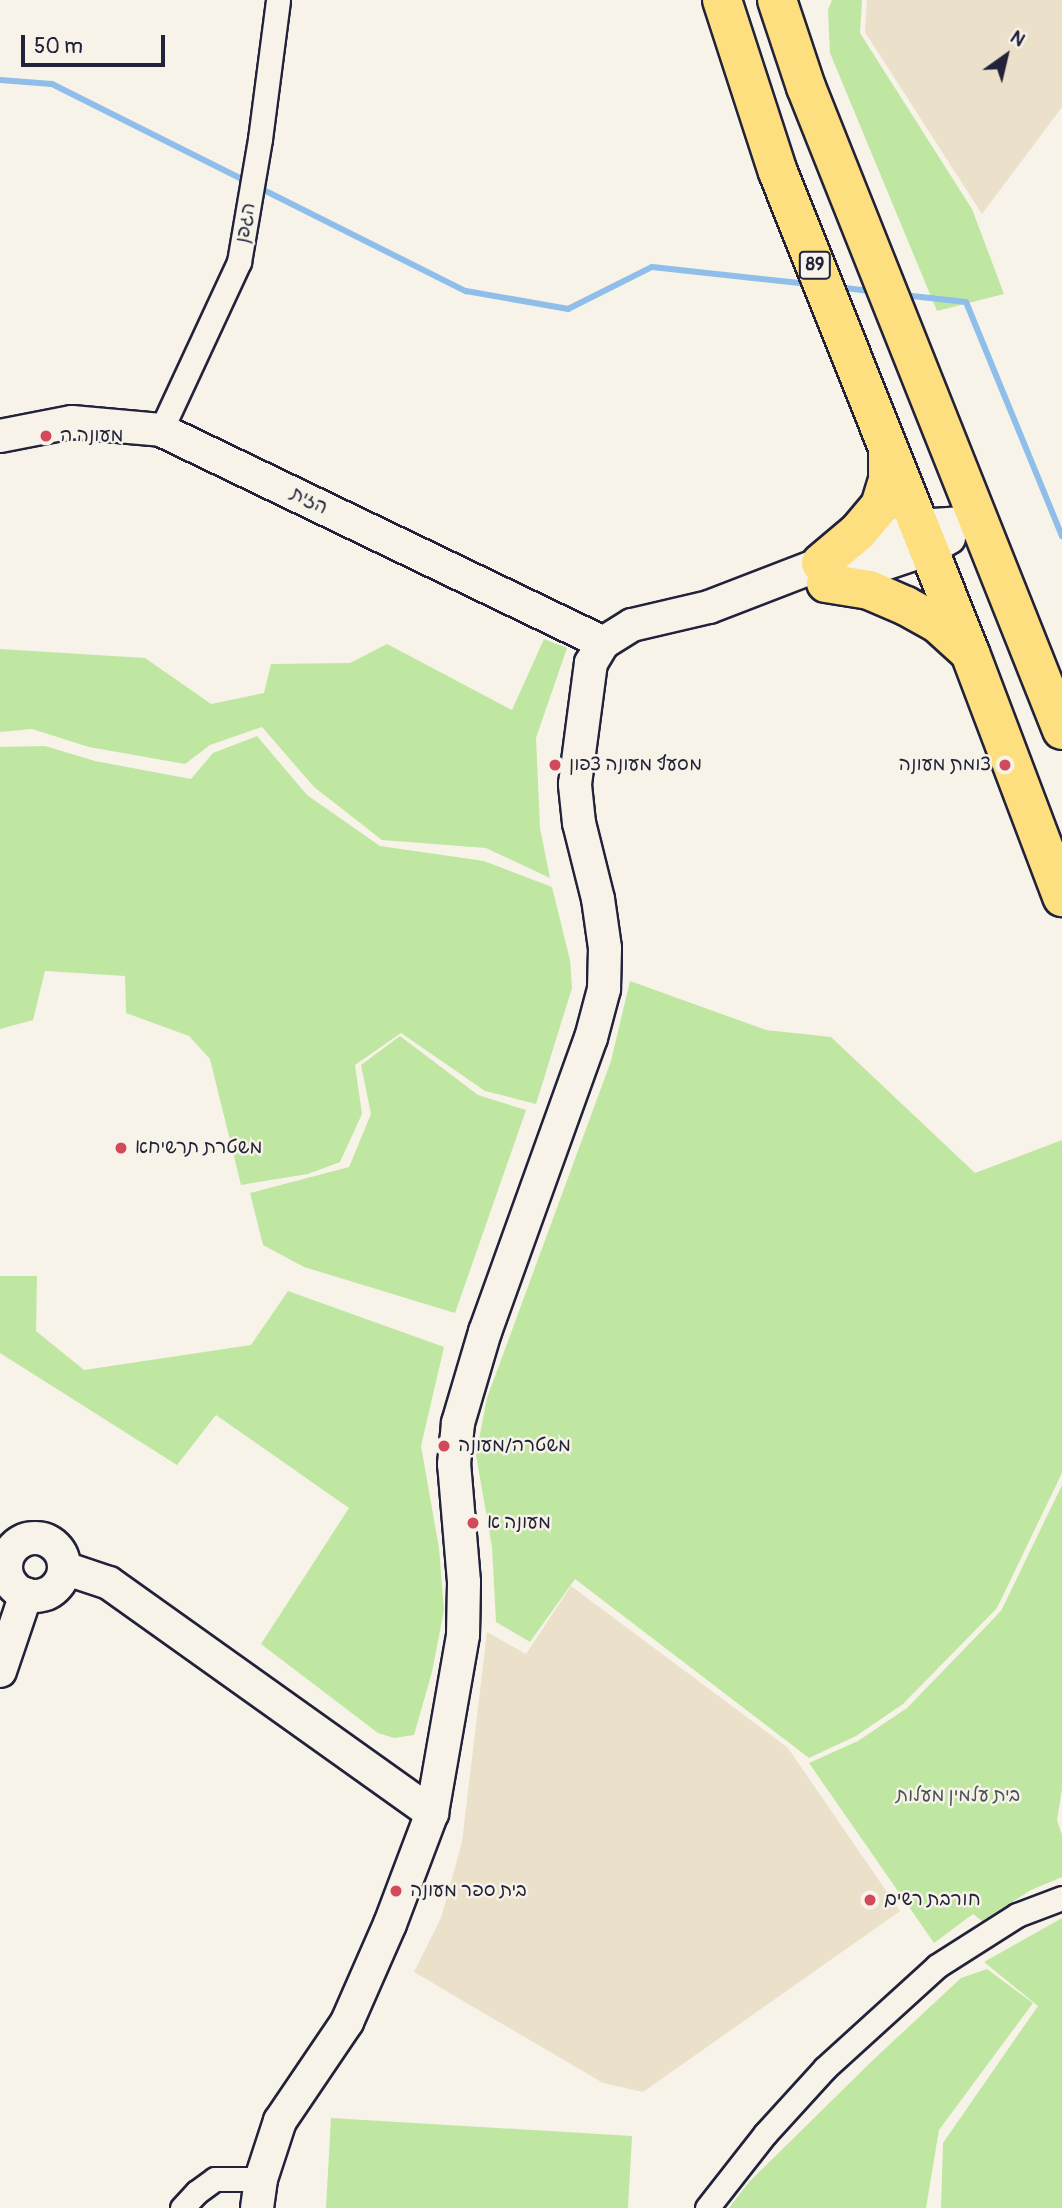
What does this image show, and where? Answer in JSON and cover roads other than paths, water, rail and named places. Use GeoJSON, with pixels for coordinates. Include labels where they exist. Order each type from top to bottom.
{"type":"FeatureCollection","features":[{"type":"Feature","properties":{"kind":"highway","name":"89"},"geometry":{"type":"LineString","coordinates":[[722,0],[778,172],[970,653],[1062,897]]}},
{"type":"Feature","properties":{"kind":"highway"},"geometry":{"type":"LineString","coordinates":[[777,0],[806,87],[1062,730]]}},
{"type":"Feature","properties":{"kind":"highway"},"geometry":{"type":"LineString","coordinates":[[806,87],[803,35],[808,0]]}},
{"type":"Feature","properties":{"kind":"highway"},"geometry":{"type":"LineString","coordinates":[[888,444],[888,479],[880,506],[823,573],[906,606],[937,623],[970,653]]}},
{"type":"Feature","properties":{"kind":"main road","name":"הזית"},"geometry":{"type":"LineString","coordinates":[[0,436],[72,422],[161,430],[603,643]]}},
{"type":"Feature","properties":{"kind":"main road"},"geometry":{"type":"LineString","coordinates":[[259,2193],[280,2121],[347,2022],[390,1924],[432,1813],[463,1635],[464,1582],[454,1464],[458,1423],[485,1332],[591,1038],[604,989],[606,947],[598,899],[579,823],[575,784],[591,663],[603,643],[632,625],[709,607],[823,573],[977,522]]}},
{"type":"Feature","properties":{"kind":"main road"},"geometry":{"type":"LineString","coordinates":[[27,1539],[47,1540],[59,1549],[64,1568],[61,1581],[54,1589],[45,1594],[26,1594],[9,1580],[6,1549],[27,1539]]}},
{"type":"Feature","properties":{"kind":"main road"},"geometry":{"type":"LineString","coordinates":[[64,1568],[109,1583],[432,1813]]}},
{"type":"Feature","properties":{"kind":"main road"},"geometry":{"type":"LineString","coordinates":[[0,1671],[26,1594]]}},
{"type":"Feature","properties":{"kind":"street","name":"הגפן"},"geometry":{"type":"LineString","coordinates":[[161,430],[239,262],[260,139],[278,0]]}},
{"type":"Feature","properties":{"kind":"street"},"geometry":{"type":"LineString","coordinates":[[707,2208],[765,2134],[825,2068],[937,1966],[1017,1915],[1062,1898]]}},
{"type":"Feature","properties":{"kind":"street"},"geometry":{"type":"LineString","coordinates":[[182,2208],[197,2192],[215,2179],[259,2193]]}},
{"type":"Feature","properties":{"kind":"waterway"},"geometry":{"type":"LineString","coordinates":[[0,80],[52,84],[466,291],[568,309],[652,267],[809,284]]}},
{"type":"Feature","properties":{"kind":"waterway"},"geometry":{"type":"LineString","coordinates":[[837,287],[872,291]]}},
{"type":"Feature","properties":{"kind":"waterway"},"geometry":{"type":"LineString","coordinates":[[903,295],[966,302],[1062,536]]}},
{"type":"Feature","properties":{"kind":"place","name":"מעונה ה"},"geometry":{"type":"Point","coordinates":[46,436]}},
{"type":"Feature","properties":{"kind":"place","name":"מסעף מעונה צפון"},"geometry":{"type":"Point","coordinates":[555,765]}},
{"type":"Feature","properties":{"kind":"place","name":"צומת מעונה"},"geometry":{"type":"Point","coordinates":[1005,765]}},
{"type":"Feature","properties":{"kind":"place","name":"משטרת תרשיחא"},"geometry":{"type":"Point","coordinates":[121,1148]}},
{"type":"Feature","properties":{"kind":"place","name":"משטרה/מעונה"},"geometry":{"type":"Point","coordinates":[444,1446]}},
{"type":"Feature","properties":{"kind":"place","name":"מעונה א"},"geometry":{"type":"Point","coordinates":[473,1523]}},
{"type":"Feature","properties":{"kind":"place","name":"בית ספר מעונה"},"geometry":{"type":"Point","coordinates":[396,1891]}},
{"type":"Feature","properties":{"kind":"place","name":"חורבת רשים"},"geometry":{"type":"Point","coordinates":[870,1900]}},
{"type":"Feature","properties":{"kind":"park label","name":"בית עלמין מעלות"},"geometry":{"type":"Point","coordinates":[958,1796]}}]}
